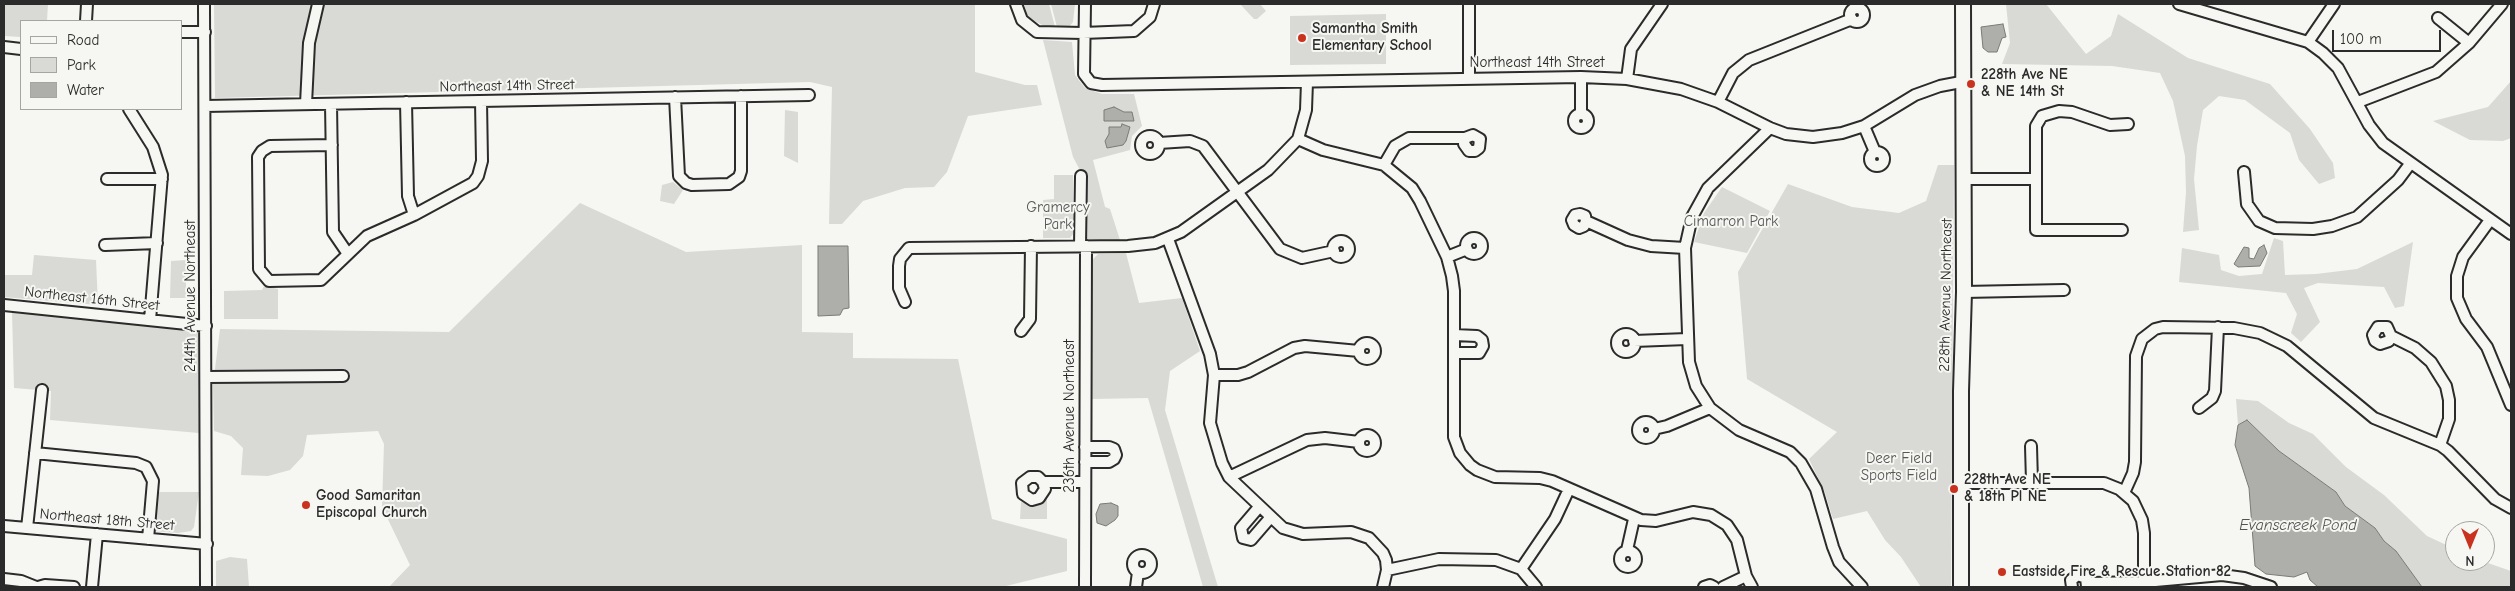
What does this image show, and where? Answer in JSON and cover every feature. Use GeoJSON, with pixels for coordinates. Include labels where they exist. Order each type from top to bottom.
{"type":"FeatureCollection","features":[{"type":"Feature","properties":{"kind":"main road","name":"228th Avenue Northeast"},"geometry":{"type":"LineString","coordinates":[[1961,587],[1961,391],[1964,292],[1963,4]]}},
{"type":"Feature","properties":{"kind":"street"},"geometry":{"type":"LineString","coordinates":[[86,20],[87,4]]}},
{"type":"Feature","properties":{"kind":"street","name":"244th Avenue Northeast"},"geometry":{"type":"LineString","coordinates":[[204,4],[207,377],[206,587]]}},
{"type":"Feature","properties":{"kind":"street"},"geometry":{"type":"LineString","coordinates":[[306,104],[309,43],[318,4]]}},
{"type":"Feature","properties":{"kind":"street"},"geometry":{"type":"LineString","coordinates":[[1016,4],[1018,14],[1026,25],[1044,33],[1125,32],[1134,30],[1145,23],[1154,4]]}},
{"type":"Feature","properties":{"kind":"street"},"geometry":{"type":"LineString","coordinates":[[1083,33],[1085,4]]}},
{"type":"Feature","properties":{"kind":"street"},"geometry":{"type":"LineString","coordinates":[[1469,4],[1469,78]]}},
{"type":"Feature","properties":{"kind":"street"},"geometry":{"type":"LineString","coordinates":[[1627,79],[1631,49],[1662,4]]}},
{"type":"Feature","properties":{"kind":"street"},"geometry":{"type":"LineString","coordinates":[[2179,4],[2308,42],[2323,52],[2338,68],[2377,136],[2410,164],[2511,234]]}},
{"type":"Feature","properties":{"kind":"street"},"geometry":{"type":"LineString","coordinates":[[2308,42],[2334,4]]}},
{"type":"Feature","properties":{"kind":"street"},"geometry":{"type":"LineString","coordinates":[[2358,102],[2436,72],[2469,43],[2502,4]]}},
{"type":"Feature","properties":{"kind":"street"},"geometry":{"type":"LineString","coordinates":[[2438,18],[2469,43]]}},
{"type":"Feature","properties":{"kind":"street"},"geometry":{"type":"LineString","coordinates":[[1718,102],[1733,74],[1749,60],[1852,19]]}},
{"type":"Feature","properties":{"kind":"street"},"geometry":{"type":"LineString","coordinates":[[182,32],[204,32]]}},
{"type":"Feature","properties":{"kind":"street","name":"Northeast 14th Street"},"geometry":{"type":"LineString","coordinates":[[1083,33],[1083,70],[1090,83],[1102,85],[1469,78],[1581,77],[1627,79],[1665,85],[1718,102],[1786,134],[1813,137],[1842,133],[1864,126],[1921,92],[1962,82]]}},
{"type":"Feature","properties":{"kind":"street"},"geometry":{"type":"LineString","coordinates":[[4,47],[20,48]]}},
{"type":"Feature","properties":{"kind":"street"},"geometry":{"type":"LineString","coordinates":[[1581,77],[1581,114]]}},
{"type":"Feature","properties":{"kind":"street"},"geometry":{"type":"LineString","coordinates":[[905,302],[899,288],[900,258],[903,252],[916,246],[1145,245],[1168,239],[1268,170],[1298,139],[1306,110],[1307,82]]}},
{"type":"Feature","properties":{"kind":"street","name":"Northeast 14th Street"},"geometry":{"type":"LineString","coordinates":[[204,106],[809,95]]}},
{"type":"Feature","properties":{"kind":"street"},"geometry":{"type":"LineString","coordinates":[[675,97],[677,173],[686,183],[692,185],[729,184],[739,177],[741,171],[741,96]]}},
{"type":"Feature","properties":{"kind":"street"},"geometry":{"type":"LineString","coordinates":[[332,145],[270,146],[262,151],[258,157],[259,269],[265,278],[275,281],[321,280],[367,236],[414,215],[473,183],[478,176],[482,161],[481,101]]}},
{"type":"Feature","properties":{"kind":"street"},"geometry":{"type":"LineString","coordinates":[[406,102],[408,196],[414,215]]}},
{"type":"Feature","properties":{"kind":"street"},"geometry":{"type":"LineString","coordinates":[[331,104],[333,232],[348,254]]}},
{"type":"Feature","properties":{"kind":"street"},"geometry":{"type":"LineString","coordinates":[[130,110],[153,146],[162,178],[150,320]]}},
{"type":"Feature","properties":{"kind":"street"},"geometry":{"type":"LineString","coordinates":[[2122,230],[2036,230],[2036,126],[2042,116],[2059,111],[2072,112],[2110,125],[2128,124]]}},
{"type":"Feature","properties":{"kind":"street"},"geometry":{"type":"LineString","coordinates":[[1864,126],[1875,152]]}},
{"type":"Feature","properties":{"kind":"street"},"geometry":{"type":"LineString","coordinates":[[1770,128],[1708,188],[1692,217],[1685,248],[1687,339],[1691,374],[1710,408],[1739,430],[1790,452],[1801,463],[1816,489],[1839,562],[1862,587]]}},
{"type":"Feature","properties":{"kind":"street"},"geometry":{"type":"LineString","coordinates":[[1384,165],[1395,146],[1409,138],[1465,138]]}},
{"type":"Feature","properties":{"kind":"street"},"geometry":{"type":"LineString","coordinates":[[1298,139],[1323,150],[1384,165],[1412,188],[1447,257],[1454,291],[1454,437],[1460,453],[1470,465],[1495,477],[1540,478],[1569,489],[1634,519],[1656,521],[1693,512],[1704,513],[1716,518],[1727,525],[1737,540],[1746,576],[1752,587]]}},
{"type":"Feature","properties":{"kind":"street"},"geometry":{"type":"LineString","coordinates":[[1159,143],[1190,141],[1204,146],[1280,249],[1302,258],[1334,251]]}},
{"type":"Feature","properties":{"kind":"street"},"geometry":{"type":"LineString","coordinates":[[2244,172],[2247,204],[2259,221],[2275,228],[2312,229],[2332,226],[2357,216],[2398,180],[2410,164]]}},
{"type":"Feature","properties":{"kind":"street","name":"236th Avenue Northeast"},"geometry":{"type":"LineString","coordinates":[[1081,176],[1085,587]]}},
{"type":"Feature","properties":{"kind":"street"},"geometry":{"type":"LineString","coordinates":[[107,179],[162,178]]}},
{"type":"Feature","properties":{"kind":"street"},"geometry":{"type":"LineString","coordinates":[[1963,179],[2035,179]]}},
{"type":"Feature","properties":{"kind":"street"},"geometry":{"type":"LineString","coordinates":[[2490,220],[2463,257],[2457,276],[2457,298],[2466,319],[2487,347],[2511,405]]}},
{"type":"Feature","properties":{"kind":"street"},"geometry":{"type":"LineString","coordinates":[[1586,221],[1640,244],[1685,248]]}},
{"type":"Feature","properties":{"kind":"street"},"geometry":{"type":"LineString","coordinates":[[1168,239],[1210,354],[1214,375],[1210,422],[1222,463],[1230,477],[1259,508],[1283,528],[1295,532],[1360,533],[1377,545],[1383,553],[1387,570],[1383,587]]}},
{"type":"Feature","properties":{"kind":"street"},"geometry":{"type":"LineString","coordinates":[[105,245],[157,243]]}},
{"type":"Feature","properties":{"kind":"street"},"geometry":{"type":"LineString","coordinates":[[1021,331],[1030,319],[1031,246]]}},
{"type":"Feature","properties":{"kind":"street"},"geometry":{"type":"LineString","coordinates":[[1447,257],[1467,249]]}},
{"type":"Feature","properties":{"kind":"street"},"geometry":{"type":"LineString","coordinates":[[1964,292],[2064,290]]}},
{"type":"Feature","properties":{"kind":"street","name":"Northeast 16th Street"},"geometry":{"type":"LineString","coordinates":[[4,305],[206,326]]}},
{"type":"Feature","properties":{"kind":"street"},"geometry":{"type":"LineString","coordinates":[[2124,493],[2134,473],[2136,356],[2142,339],[2155,329],[2162,327],[2244,329],[2274,338],[2287,346],[2374,418],[2440,445],[2463,465],[2495,499],[2511,508]]}},
{"type":"Feature","properties":{"kind":"street"},"geometry":{"type":"LineString","coordinates":[[2199,408],[2212,398],[2215,391],[2218,328]]}},
{"type":"Feature","properties":{"kind":"street"},"geometry":{"type":"LineString","coordinates":[[1454,335],[1477,336],[1482,340],[1484,346],[1479,353],[1454,354]]}},
{"type":"Feature","properties":{"kind":"street"},"geometry":{"type":"LineString","coordinates":[[2391,336],[2402,339],[2420,352],[2442,377],[2450,405],[2449,419],[2440,445]]}},
{"type":"Feature","properties":{"kind":"street"},"geometry":{"type":"LineString","coordinates":[[1634,341],[1687,339]]}},
{"type":"Feature","properties":{"kind":"street"},"geometry":{"type":"LineString","coordinates":[[1214,375],[1238,375],[1248,372],[1294,348],[1305,346],[1359,351]]}},
{"type":"Feature","properties":{"kind":"street"},"geometry":{"type":"LineString","coordinates":[[207,377],[343,376]]}},
{"type":"Feature","properties":{"kind":"street"},"geometry":{"type":"LineString","coordinates":[[27,528],[42,390]]}},
{"type":"Feature","properties":{"kind":"street"},"geometry":{"type":"LineString","coordinates":[[1654,429],[1667,426],[1710,408]]}},
{"type":"Feature","properties":{"kind":"street"},"geometry":{"type":"LineString","coordinates":[[1230,477],[1307,440],[1325,438],[1359,442]]}},
{"type":"Feature","properties":{"kind":"street"},"geometry":{"type":"LineString","coordinates":[[2031,446],[2032,482]]}},
{"type":"Feature","properties":{"kind":"street"},"geometry":{"type":"LineString","coordinates":[[1085,447],[1109,447],[1114,450],[1116,455],[1109,462],[1085,462]]}},
{"type":"Feature","properties":{"kind":"street"},"geometry":{"type":"LineString","coordinates":[[35,453],[136,463],[150,470],[153,481],[148,539]]}},
{"type":"Feature","properties":{"kind":"street"},"geometry":{"type":"LineString","coordinates":[[1043,482],[1085,482]]}},
{"type":"Feature","properties":{"kind":"street"},"geometry":{"type":"LineString","coordinates":[[1961,483],[2104,483],[2124,493],[2133,501],[2142,520],[2144,585]]}},
{"type":"Feature","properties":{"kind":"street"},"geometry":{"type":"LineString","coordinates":[[1521,569],[1552,525],[1569,489]]}},
{"type":"Feature","properties":{"kind":"street"},"geometry":{"type":"LineString","coordinates":[[1259,508],[1241,528],[1240,533],[1243,538],[1252,540],[1270,518]]}},
{"type":"Feature","properties":{"kind":"street"},"geometry":{"type":"LineString","coordinates":[[1627,550],[1634,519]]}},
{"type":"Feature","properties":{"kind":"street","name":"Northeast 18th Street"},"geometry":{"type":"LineString","coordinates":[[4,526],[207,544]]}},
{"type":"Feature","properties":{"kind":"street"},"geometry":{"type":"LineString","coordinates":[[92,587],[97,534]]}},
{"type":"Feature","properties":{"kind":"street"},"geometry":{"type":"LineString","coordinates":[[1387,570],[1439,559],[1496,560],[1521,569],[1536,587]]}},
{"type":"Feature","properties":{"kind":"street"},"geometry":{"type":"LineString","coordinates":[[1136,587],[1138,572]]}},
{"type":"Feature","properties":{"kind":"street"},"geometry":{"type":"LineString","coordinates":[[2072,587],[2071,580],[2078,575],[2086,578],[2087,585],[2144,585],[2222,575],[2244,578],[2271,587]]}},
{"type":"Feature","properties":{"kind":"street"},"geometry":{"type":"LineString","coordinates":[[1722,587],[1746,576]]}},
{"type":"Feature","properties":{"kind":"street"},"geometry":{"type":"LineString","coordinates":[[4,579],[21,581],[37,587],[44,585],[74,587]]}},
{"type":"Feature","properties":{"kind":"street"},"geometry":{"type":"LineString","coordinates":[[1704,587],[1714,587]]}},
{"type":"Feature","properties":{"kind":"green space"},"geometry":{"type":"Polygon","coordinates":[[[4,4],[48,4],[47,20],[20,20],[20,37],[4,36],[4,4]]]}},
{"type":"Feature","properties":{"kind":"green space"},"geometry":{"type":"Polygon","coordinates":[[[214,4],[975,4],[975,72],[1025,85],[1037,85],[1042,105],[968,116],[947,172],[934,187],[905,188],[863,201],[842,224],[829,224],[832,87],[810,82],[215,98],[214,4]]]}},
{"type":"Feature","properties":{"kind":"green space"},"geometry":{"type":"Polygon","coordinates":[[[1024,4],[1049,4],[1055,27],[1044,26],[1033,20],[1027,15],[1024,4]]]}},
{"type":"Feature","properties":{"kind":"green space"},"geometry":{"type":"Polygon","coordinates":[[[1051,4],[1075,4],[1073,22],[1069,27],[1057,27],[1051,4]]]}},
{"type":"Feature","properties":{"kind":"green space"},"geometry":{"type":"Polygon","coordinates":[[[1240,4],[1260,4],[1266,11],[1257,19],[1254,19],[1240,4]]]}},
{"type":"Feature","properties":{"kind":"green space"},"geometry":{"type":"Polygon","coordinates":[[[2006,4],[2046,4],[2086,54],[2111,36],[2118,14],[2188,58],[2270,84],[2310,129],[2333,163],[2335,178],[2319,184],[2299,160],[2290,133],[2245,100],[2219,96],[2203,110],[2197,146],[2194,179],[2199,230],[2183,232],[2186,192],[2185,156],[2173,101],[2160,73],[2112,66],[2002,64],[2010,43],[2006,4]]]}},
{"type":"Feature","properties":{"kind":"green space"},"geometry":{"type":"Polygon","coordinates":[[[1386,14],[1386,64],[1290,65],[1290,16],[1386,14]]]}},
{"type":"Feature","properties":{"kind":"green space"},"geometry":{"type":"Polygon","coordinates":[[[1043,40],[1072,42],[1075,75],[1085,88],[1102,94],[1134,94],[1142,126],[1132,136],[1130,150],[1093,160],[1105,207],[1110,209],[1120,240],[1084,239],[1082,174],[1073,157],[1043,40]]]}},
{"type":"Feature","properties":{"kind":"green space"},"geometry":{"type":"Polygon","coordinates":[[[2511,81],[2511,138],[2503,141],[2470,140],[2433,121],[2488,107],[2511,81]]]}},
{"type":"Feature","properties":{"kind":"green space"},"geometry":{"type":"Polygon","coordinates":[[[785,110],[798,112],[798,163],[784,156],[785,110]]]}},
{"type":"Feature","properties":{"kind":"green space","name":"Deer Field Sports Field"},"geometry":{"type":"Polygon","coordinates":[[[1938,165],[1954,165],[1951,587],[1921,587],[1901,557],[1885,540],[1867,511],[1833,519],[1825,493],[1809,459],[1837,432],[1747,379],[1738,272],[1788,184],[1852,207],[1899,213],[1926,201],[1938,165]]]}},
{"type":"Feature","properties":{"kind":"green space","name":"Gramercy Park"},"geometry":{"type":"Polygon","coordinates":[[[1054,175],[1073,175],[1073,234],[1070,238],[1043,238],[1043,200],[1054,199],[1054,175]]]}},
{"type":"Feature","properties":{"kind":"green space"},"geometry":{"type":"Polygon","coordinates":[[[673,182],[683,190],[674,204],[660,201],[662,185],[673,182]]]}},
{"type":"Feature","properties":{"kind":"green space","name":"Cimarron Park"},"geometry":{"type":"Polygon","coordinates":[[[1722,187],[1770,211],[1747,253],[1694,242],[1704,213],[1722,187]]]}},
{"type":"Feature","properties":{"kind":"green space"},"geometry":{"type":"Polygon","coordinates":[[[580,203],[686,252],[802,245],[802,332],[853,333],[853,358],[958,359],[992,519],[1067,539],[1067,571],[1002,587],[389,587],[410,565],[382,507],[384,444],[378,431],[307,435],[303,456],[290,470],[268,476],[241,475],[243,448],[231,436],[214,431],[213,385],[220,329],[449,332],[580,203]]]}},
{"type":"Feature","properties":{"kind":"green space"},"geometry":{"type":"Polygon","coordinates":[[[2274,238],[2283,241],[2285,275],[2316,274],[2357,269],[2413,242],[2404,306],[2395,308],[2384,287],[2318,283],[2304,288],[2320,322],[2301,342],[2291,333],[2297,314],[2286,293],[2179,282],[2182,248],[2219,255],[2221,270],[2239,276],[2262,274],[2274,238]]]}},
{"type":"Feature","properties":{"kind":"green space"},"geometry":{"type":"Polygon","coordinates":[[[1126,253],[1139,303],[1182,298],[1200,351],[1170,371],[1165,410],[1218,587],[1203,587],[1148,398],[1091,399],[1091,261],[1098,254],[1126,253]]]}},
{"type":"Feature","properties":{"kind":"green space"},"geometry":{"type":"Polygon","coordinates":[[[34,255],[96,260],[98,305],[4,297],[4,275],[32,275],[34,255]]]}},
{"type":"Feature","properties":{"kind":"green space"},"geometry":{"type":"Polygon","coordinates":[[[186,260],[186,298],[170,298],[171,261],[186,260]]]}},
{"type":"Feature","properties":{"kind":"green space"},"geometry":{"type":"Polygon","coordinates":[[[264,286],[278,289],[278,319],[224,319],[224,291],[262,290],[264,286]]]}},
{"type":"Feature","properties":{"kind":"green space"},"geometry":{"type":"Polygon","coordinates":[[[12,312],[198,331],[199,433],[50,420],[51,391],[14,388],[12,312]]]}},
{"type":"Feature","properties":{"kind":"green space"},"geometry":{"type":"Polygon","coordinates":[[[2236,399],[2258,401],[2289,423],[2313,434],[2346,467],[2384,495],[2427,536],[2445,544],[2445,571],[2495,571],[2495,565],[2511,571],[2511,587],[2422,587],[2396,551],[2384,541],[2375,528],[2345,506],[2336,492],[2279,451],[2247,420],[2238,425],[2236,399]]]}},
{"type":"Feature","properties":{"kind":"green space"},"geometry":{"type":"Polygon","coordinates":[[[158,492],[199,492],[194,527],[191,531],[178,533],[154,531],[158,492]]]}},
{"type":"Feature","properties":{"kind":"green space"},"geometry":{"type":"Polygon","coordinates":[[[1047,498],[1047,519],[1020,519],[1021,502],[1037,505],[1047,498]]]}},
{"type":"Feature","properties":{"kind":"green space"},"geometry":{"type":"Polygon","coordinates":[[[230,557],[247,559],[249,587],[216,587],[216,561],[230,557]]]}},
{"type":"Feature","properties":{"kind":"water"},"geometry":{"type":"Polygon","coordinates":[[[2003,24],[2006,37],[2002,38],[1997,52],[1988,52],[1983,48],[1981,27],[2003,24]]]}},
{"type":"Feature","properties":{"kind":"water"},"geometry":{"type":"Polygon","coordinates":[[[1114,107],[1124,112],[1132,112],[1134,121],[1104,121],[1104,110],[1114,107]]]}},
{"type":"Feature","properties":{"kind":"water"},"geometry":{"type":"Polygon","coordinates":[[[1122,124],[1130,127],[1126,141],[1123,145],[1107,148],[1105,141],[1109,134],[1109,127],[1121,127],[1122,124]]]}},
{"type":"Feature","properties":{"kind":"water"},"geometry":{"type":"Polygon","coordinates":[[[2264,245],[2267,253],[2260,266],[2238,267],[2234,264],[2244,247],[2249,248],[2249,258],[2254,259],[2259,248],[2264,245]]]}},
{"type":"Feature","properties":{"kind":"water"},"geometry":{"type":"Polygon","coordinates":[[[818,246],[848,246],[849,308],[843,309],[840,315],[818,316],[818,246]]]}},
{"type":"Feature","properties":{"kind":"water","name":"Evanscreek Pond"},"geometry":{"type":"Polygon","coordinates":[[[2247,420],[2279,451],[2336,492],[2345,506],[2375,528],[2384,541],[2396,551],[2422,587],[2318,587],[2310,580],[2307,572],[2294,577],[2266,574],[2255,566],[2249,488],[2235,445],[2238,425],[2247,420]]]}},
{"type":"Feature","properties":{"kind":"water"},"geometry":{"type":"Polygon","coordinates":[[[1111,503],[1118,506],[1118,516],[1106,526],[1097,523],[1096,514],[1100,504],[1111,503]]]}},
{"type":"Feature","properties":{"kind":"place","name":"Samantha Smith Elementary School"},"geometry":{"type":"Point","coordinates":[1302,38]}},
{"type":"Feature","properties":{"kind":"place","name":"228th Ave NE & NE 14th St"},"geometry":{"type":"Point","coordinates":[1971,84]}},
{"type":"Feature","properties":{"kind":"place","name":"228th Ave NE & 18th Pl NE"},"geometry":{"type":"Point","coordinates":[1954,489]}},
{"type":"Feature","properties":{"kind":"place","name":"Good Samaritan Episcopal Church"},"geometry":{"type":"Point","coordinates":[306,505]}},
{"type":"Feature","properties":{"kind":"place","name":"Eastside Fire & Rescue Station 82"},"geometry":{"type":"Point","coordinates":[2002,572]}}]}
